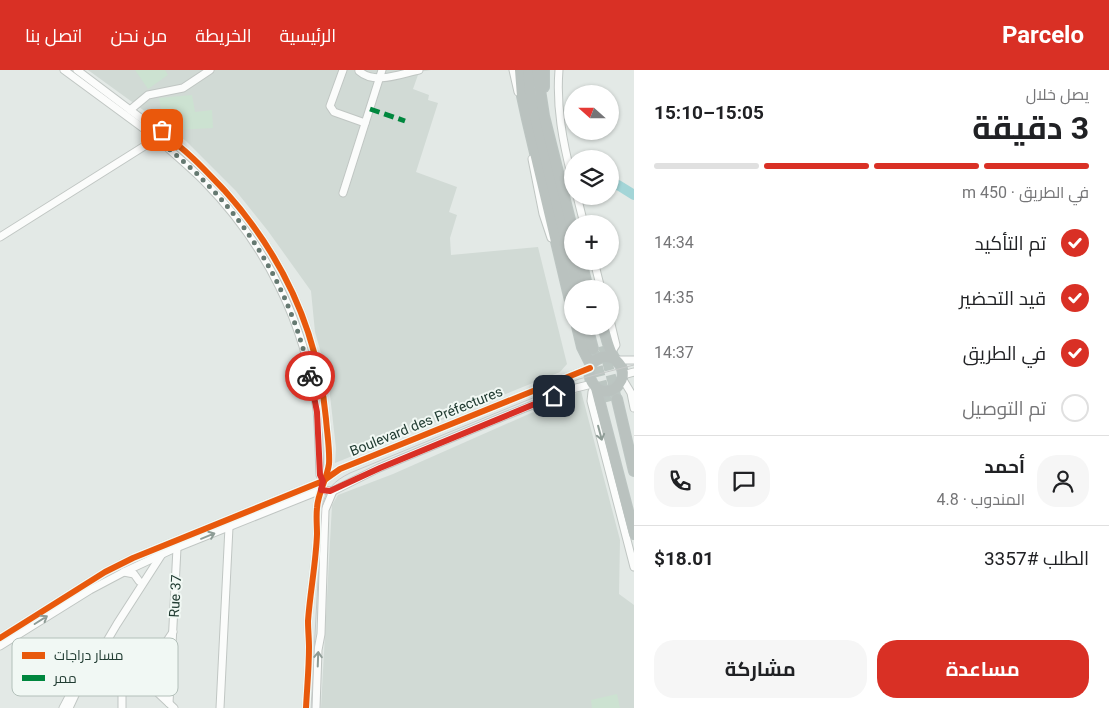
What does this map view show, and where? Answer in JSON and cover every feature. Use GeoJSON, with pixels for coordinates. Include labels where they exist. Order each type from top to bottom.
{"type":"FeatureCollection","features":[{"type":"Feature","properties":{"kind":"highway"},"geometry":{"type":"LineString","coordinates":[[520,70],[522,96],[565,280]]}},
{"type":"Feature","properties":{"kind":"highway"},"geometry":{"type":"LineString","coordinates":[[528,70],[535,117],[576,280]]}},
{"type":"Feature","properties":{"kind":"highway"},"geometry":{"type":"LineString","coordinates":[[536,70],[544,116],[569,215]]}},
{"type":"Feature","properties":{"kind":"highway"},"geometry":{"type":"LineString","coordinates":[[544,70],[546,103],[575,215]]}},
{"type":"Feature","properties":{"kind":"highway"},"geometry":{"type":"LineString","coordinates":[[544,149],[551,202],[572,280]]}},
{"type":"Feature","properties":{"kind":"highway"},"geometry":{"type":"LineString","coordinates":[[579,335],[590,367],[589,377],[594,386],[634,534]]}},
{"type":"Feature","properties":{"kind":"highway"},"geometry":{"type":"LineString","coordinates":[[580,341],[581,335]]}},
{"type":"Feature","properties":{"kind":"highway"},"geometry":{"type":"LineString","coordinates":[[594,335],[607,353],[622,368],[622,397],[634,446]]}},
{"type":"Feature","properties":{"kind":"highway"},"geometry":{"type":"LineString","coordinates":[[601,335],[607,353]]}},
{"type":"Feature","properties":{"kind":"highway"},"geometry":{"type":"LineString","coordinates":[[590,367],[595,360],[601,357],[608,357],[604,335]]}},
{"type":"Feature","properties":{"kind":"highway"},"geometry":{"type":"LineString","coordinates":[[594,386],[608,391],[617,386],[622,378]]}},
{"type":"Feature","properties":{"kind":"highway"},"geometry":{"type":"LineString","coordinates":[[634,471],[612,400],[634,512]]}},
{"type":"Feature","properties":{"kind":"street"},"geometry":{"type":"LineString","coordinates":[[64,70],[192,158],[235,203],[263,239],[286,280],[304,320],[315,357],[325,404],[329,464],[317,507],[317,536],[310,592],[306,708]]}},
{"type":"Feature","properties":{"kind":"street"},"geometry":{"type":"LineString","coordinates":[[77,70],[130,110],[190,167],[225,203],[257,246],[279,284],[296,326],[309,368],[317,412],[320,475],[323,481]]}},
{"type":"Feature","properties":{"kind":"street"},"geometry":{"type":"LineString","coordinates":[[130,110],[148,95],[183,88],[210,70]]}},
{"type":"Feature","properties":{"kind":"street"},"geometry":{"type":"LineString","coordinates":[[365,123],[331,110],[330,104],[345,70],[361,71],[370,78],[380,78],[419,70]]}},
{"type":"Feature","properties":{"kind":"street"},"geometry":{"type":"LineString","coordinates":[[343,193],[382,70]]}},
{"type":"Feature","properties":{"kind":"street"},"geometry":{"type":"LineString","coordinates":[[514,70],[543,214],[560,257]]}},
{"type":"Feature","properties":{"kind":"street"},"geometry":{"type":"LineString","coordinates":[[559,70],[558,94],[566,150]]}},
{"type":"Feature","properties":{"kind":"street"},"geometry":{"type":"LineString","coordinates":[[0,237],[156,135]]}},
{"type":"Feature","properties":{"kind":"street"},"geometry":{"type":"LineString","coordinates":[[607,353],[616,344],[614,335]]}},
{"type":"Feature","properties":{"kind":"street"},"geometry":{"type":"LineString","coordinates":[[607,353],[634,360]]}},
{"type":"Feature","properties":{"kind":"street","name":"Boulevard des Préfectures"},"geometry":{"type":"LineString","coordinates":[[0,638],[105,572],[153,550],[323,481],[340,469],[590,367]]}},
{"type":"Feature","properties":{"kind":"street"},"geometry":{"type":"LineString","coordinates":[[634,372],[622,378],[631,393],[634,408]]}},
{"type":"Feature","properties":{"kind":"street"},"geometry":{"type":"LineString","coordinates":[[594,386],[591,401],[634,567]]}},
{"type":"Feature","properties":{"kind":"street","name":"Boulevard des Préfectures"},"geometry":{"type":"LineString","coordinates":[[333,491],[380,468],[492,421],[572,389],[594,386]]}},
{"type":"Feature","properties":{"kind":"street"},"geometry":{"type":"LineString","coordinates":[[329,464],[334,468],[340,469]]}},
{"type":"Feature","properties":{"kind":"street"},"geometry":{"type":"LineString","coordinates":[[13,638],[90,590],[163,554],[321,490],[333,491],[325,510],[316,708]]}},
{"type":"Feature","properties":{"kind":"street"},"geometry":{"type":"LineString","coordinates":[[301,498],[310,501],[317,507]]}},
{"type":"Feature","properties":{"kind":"street"},"geometry":{"type":"LineString","coordinates":[[220,708],[229,527]]}},
{"type":"Feature","properties":{"kind":"street"},"geometry":{"type":"LineString","coordinates":[[109,638],[149,573],[163,554],[163,546]]}},
{"type":"Feature","properties":{"kind":"street","name":"Rue 37"},"geometry":{"type":"LineString","coordinates":[[173,638],[177,548]]}},
{"type":"Feature","properties":{"kind":"street"},"geometry":{"type":"LineString","coordinates":[[104,638],[153,559],[153,550]]}},
{"type":"Feature","properties":{"kind":"street"},"geometry":{"type":"LineString","coordinates":[[124,572],[132,573],[139,581]]}},
{"type":"Feature","properties":{"kind":"street"},"geometry":{"type":"LineString","coordinates":[[169,638],[173,632]]}},
{"type":"Feature","properties":{"kind":"street"},"geometry":{"type":"LineString","coordinates":[[0,646],[12,639]]}},
{"type":"Feature","properties":{"kind":"street"},"geometry":{"type":"LineString","coordinates":[[63,708],[70,696]]}},
{"type":"Feature","properties":{"kind":"street"},"geometry":{"type":"LineString","coordinates":[[69,708],[75,696]]}},
{"type":"Feature","properties":{"kind":"street"},"geometry":{"type":"LineString","coordinates":[[161,696],[171,706]]}},
{"type":"Feature","properties":{"kind":"shaded area"},"geometry":{"type":"Polygon","coordinates":[[[88,70],[431,70],[419,72],[413,89],[429,95],[428,100],[438,103],[416,172],[457,187],[449,212],[457,215],[450,238],[451,255],[538,247],[567,364],[560,372],[335,463],[336,448],[328,378],[315,332],[311,291],[268,231],[236,191],[186,141],[88,70]]]}},
{"type":"Feature","properties":{"kind":"shaded area"},"geometry":{"type":"Polygon","coordinates":[[[581,391],[620,540],[619,594],[634,605],[634,708],[321,708],[332,505],[338,495],[393,474],[581,391]]]}},
{"type":"Feature","properties":{"kind":"green space"},"geometry":{"type":"Polygon","coordinates":[[[135,70],[165,70],[168,75],[148,89],[135,70]]]}},
{"type":"Feature","properties":{"kind":"green space"},"geometry":{"type":"Polygon","coordinates":[[[192,95],[195,112],[212,110],[213,128],[176,130],[163,121],[159,98],[192,95]]]}},
{"type":"Feature","properties":{"kind":"green space"},"geometry":{"type":"Polygon","coordinates":[[[617,694],[620,708],[592,708],[591,700],[617,694]]]}},
{"type":"Feature","properties":{"kind":"waterway"},"geometry":{"type":"LineString","coordinates":[[619,186],[634,195]]}},
{"type":"Feature","properties":{"kind":"tunnel"},"geometry":{"type":"LineString","coordinates":[[603,346],[617,399]]}},
{"type":"Feature","properties":{"kind":"tunnel"},"geometry":{"type":"LineString","coordinates":[[594,352],[607,402]]}},
{"type":"Feature","properties":{"kind":"tram line"},"geometry":{"type":"LineString","coordinates":[[311,708],[322,507],[326,495],[332,486],[339,479],[350,473],[579,379],[634,365]]}},
{"type":"Feature","properties":{"kind":"marked path"},"geometry":{"type":"LineString","coordinates":[[370,109],[405,121]]}},
{"type":"Feature","properties":{"kind":"cycle path"},"geometry":{"type":"LineString","coordinates":[[154,128],[162,130],[164,135],[188,154],[211,176],[246,216],[264,242],[294,297],[306,326],[315,356],[322,387],[329,447],[329,464],[317,508],[317,534],[308,621],[309,655],[306,708]]}},
{"type":"Feature","properties":{"kind":"cycle path"},"geometry":{"type":"LineString","coordinates":[[0,638],[105,572],[133,558],[323,481],[340,469],[590,368]]}},
{"type":"Feature","properties":{"kind":"way so far"},"geometry":{"type":"LineString","coordinates":[[162,130],[164,135],[159,140],[206,182],[225,203],[257,246],[279,284],[288,305],[303,347],[310,376]]}},
{"type":"Feature","properties":{"kind":"route"},"geometry":{"type":"LineString","coordinates":[[310,376],[317,412],[321,464],[320,475],[323,481],[321,490],[330,491],[380,468],[554,396]]}}]}
